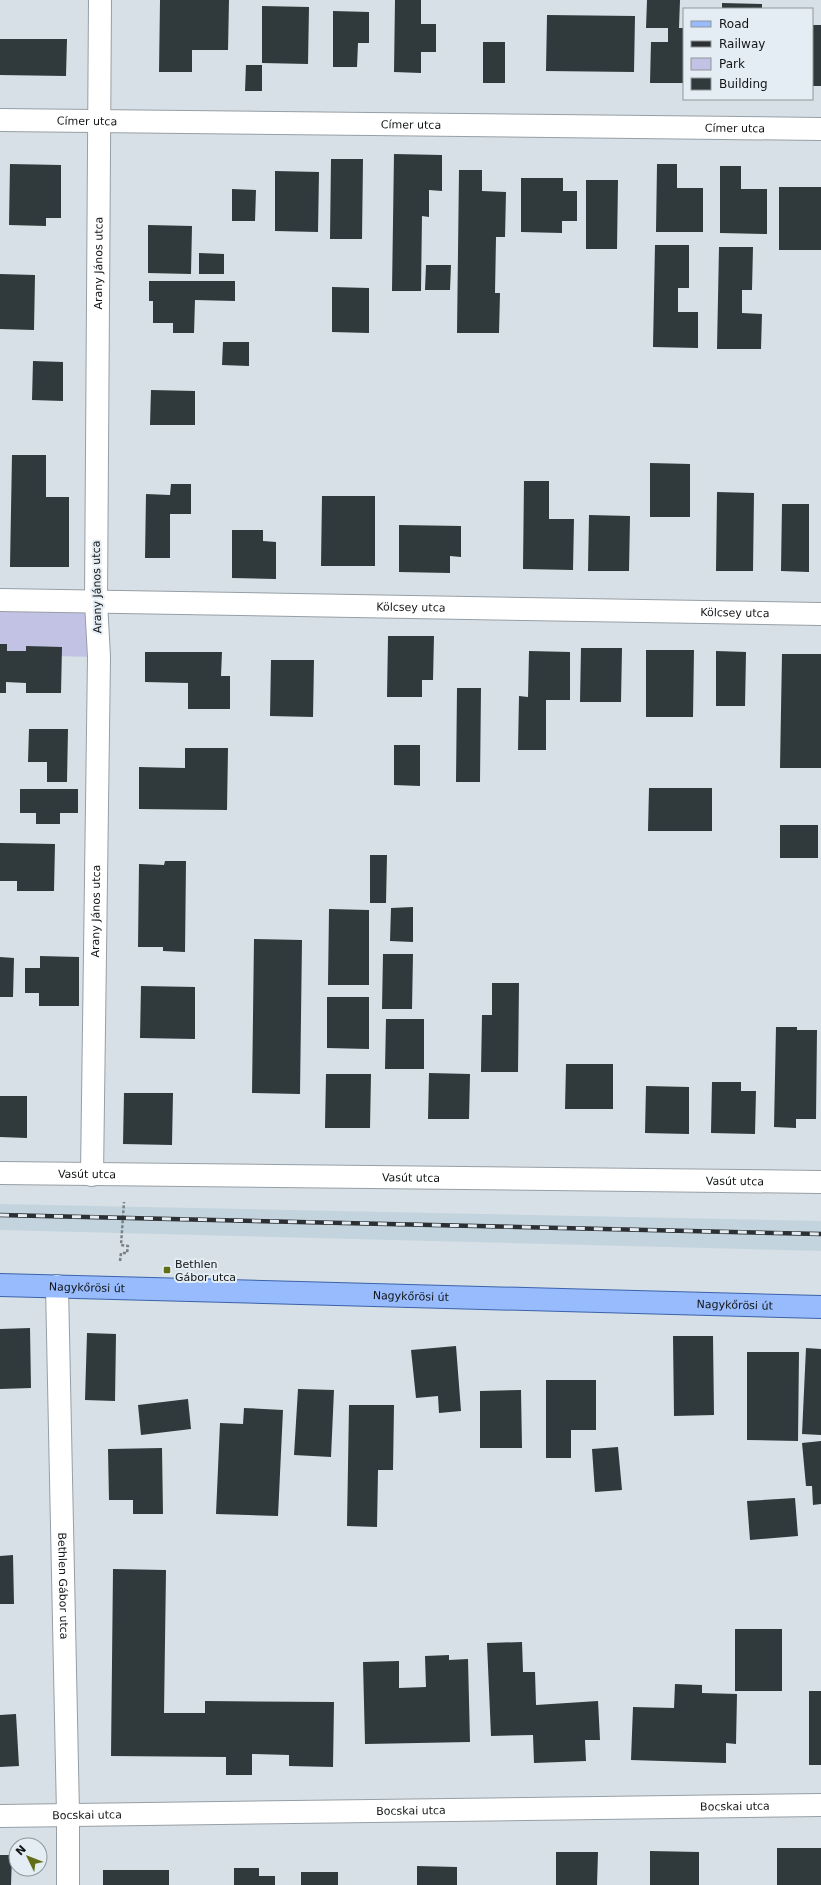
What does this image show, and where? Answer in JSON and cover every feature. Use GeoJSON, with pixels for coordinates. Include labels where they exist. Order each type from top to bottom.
{"type":"FeatureCollection","features":[{"type":"Feature","properties":{"kind":"main road","name":"Nagykőrösi út"},"geometry":{"type":"LineString","coordinates":[[0,1285],[821,1307]]}},
{"type":"Feature","properties":{"kind":"street","name":"Arany János utca"},"geometry":{"type":"LineString","coordinates":[[92,1175],[99,657],[96,602],[100,0]]}},
{"type":"Feature","properties":{"kind":"street","name":"Címer utca"},"geometry":{"type":"LineString","coordinates":[[0,120],[821,129]]}},
{"type":"Feature","properties":{"kind":"street","name":"Kölcsey utca"},"geometry":{"type":"LineString","coordinates":[[0,600],[821,614]]}},
{"type":"Feature","properties":{"kind":"street","name":"Vasút utca"},"geometry":{"type":"LineString","coordinates":[[0,1173],[821,1182]]}},
{"type":"Feature","properties":{"kind":"street","name":"Bethlen Gábor utca"},"geometry":{"type":"LineString","coordinates":[[57,1286],[68,1814],[68,1885]]}},
{"type":"Feature","properties":{"kind":"street","name":"Bocskai utca"},"geometry":{"type":"LineString","coordinates":[[0,1816],[821,1805]]}},
{"type":"Feature","properties":{"kind":"path"},"geometry":{"type":"LineString","coordinates":[[120,1264],[121,1253],[127,1253],[128,1246],[121,1245],[124,1203]]}},
{"type":"Feature","properties":{"kind":"shaded area"},"geometry":{"type":"Polygon","coordinates":[[[0,1204],[821,1221],[821,1251],[0,1230],[0,1204]]]}},
{"type":"Feature","properties":{"kind":"green space"},"geometry":{"type":"Polygon","coordinates":[[[0,600],[96,602],[99,657],[0,655],[0,600]]]}},
{"type":"Feature","properties":{"kind":"building"},"geometry":{"type":"Polygon","coordinates":[[[160,0],[229,0],[228,50],[192,50],[192,72],[159,72],[160,0]]]}},
{"type":"Feature","properties":{"kind":"building"},"geometry":{"type":"Polygon","coordinates":[[[395,0],[421,0],[421,24],[436,24],[436,52],[421,52],[421,73],[394,72],[395,0]]]}},
{"type":"Feature","properties":{"kind":"building"},"geometry":{"type":"Polygon","coordinates":[[[647,0],[680,0],[679,28],[683,28],[683,83],[650,83],[651,42],[668,42],[668,28],[646,28],[647,0]]]}},
{"type":"Feature","properties":{"kind":"building"},"geometry":{"type":"Polygon","coordinates":[[[722,3],[762,4],[762,8],[722,8],[722,3]]]}},
{"type":"Feature","properties":{"kind":"building"},"geometry":{"type":"Polygon","coordinates":[[[262,6],[309,7],[308,64],[262,63],[262,6]]]}},
{"type":"Feature","properties":{"kind":"building"},"geometry":{"type":"Polygon","coordinates":[[[333,11],[369,12],[369,43],[358,43],[357,67],[333,67],[333,11]]]}},
{"type":"Feature","properties":{"kind":"building"},"geometry":{"type":"Polygon","coordinates":[[[547,15],[635,16],[634,72],[546,71],[547,15]]]}},
{"type":"Feature","properties":{"kind":"building"},"geometry":{"type":"Polygon","coordinates":[[[813,25],[821,25],[821,86],[813,86],[813,25]]]}},
{"type":"Feature","properties":{"kind":"building"},"geometry":{"type":"Polygon","coordinates":[[[0,39],[67,39],[66,76],[0,75],[0,39]]]}},
{"type":"Feature","properties":{"kind":"building"},"geometry":{"type":"Polygon","coordinates":[[[483,42],[505,42],[505,83],[483,83],[483,42]]]}},
{"type":"Feature","properties":{"kind":"building"},"geometry":{"type":"Polygon","coordinates":[[[246,65],[262,65],[262,91],[245,91],[246,65]]]}},
{"type":"Feature","properties":{"kind":"building"},"geometry":{"type":"Polygon","coordinates":[[[394,154],[442,155],[442,191],[429,190],[429,217],[422,216],[421,291],[392,291],[394,154]]]}},
{"type":"Feature","properties":{"kind":"building"},"geometry":{"type":"Polygon","coordinates":[[[331,159],[363,159],[362,239],[330,239],[331,159]]]}},
{"type":"Feature","properties":{"kind":"building"},"geometry":{"type":"Polygon","coordinates":[[[10,164],[61,165],[61,218],[46,218],[46,226],[9,225],[10,164]]]}},
{"type":"Feature","properties":{"kind":"building"},"geometry":{"type":"Polygon","coordinates":[[[657,164],[677,164],[677,188],[703,188],[703,232],[656,232],[657,164]]]}},
{"type":"Feature","properties":{"kind":"building"},"geometry":{"type":"Polygon","coordinates":[[[720,166],[741,166],[741,189],[767,189],[767,234],[720,233],[720,166]]]}},
{"type":"Feature","properties":{"kind":"building"},"geometry":{"type":"Polygon","coordinates":[[[459,170],[482,170],[482,191],[506,192],[505,237],[496,237],[495,293],[500,293],[499,333],[457,333],[459,170]]]}},
{"type":"Feature","properties":{"kind":"building"},"geometry":{"type":"Polygon","coordinates":[[[275,171],[319,172],[318,232],[275,231],[275,171]]]}},
{"type":"Feature","properties":{"kind":"building"},"geometry":{"type":"Polygon","coordinates":[[[521,178],[563,178],[563,191],[577,191],[577,221],[562,221],[562,233],[521,232],[521,178]]]}},
{"type":"Feature","properties":{"kind":"building"},"geometry":{"type":"Polygon","coordinates":[[[586,180],[618,180],[617,249],[586,249],[586,180]]]}},
{"type":"Feature","properties":{"kind":"building"},"geometry":{"type":"Polygon","coordinates":[[[779,187],[821,187],[821,250],[779,250],[779,187]]]}},
{"type":"Feature","properties":{"kind":"building"},"geometry":{"type":"Polygon","coordinates":[[[232,189],[256,190],[255,221],[232,221],[232,189]]]}},
{"type":"Feature","properties":{"kind":"building"},"geometry":{"type":"Polygon","coordinates":[[[148,225],[192,226],[191,274],[148,273],[148,225]]]}},
{"type":"Feature","properties":{"kind":"building"},"geometry":{"type":"Polygon","coordinates":[[[655,245],[689,245],[689,288],[678,288],[678,312],[698,312],[698,348],[653,347],[655,245]]]}},
{"type":"Feature","properties":{"kind":"building"},"geometry":{"type":"Polygon","coordinates":[[[719,247],[753,247],[752,290],[742,290],[742,313],[762,314],[761,349],[717,349],[719,247]]]}},
{"type":"Feature","properties":{"kind":"building"},"geometry":{"type":"Polygon","coordinates":[[[199,253],[224,254],[224,274],[199,274],[199,253]]]}},
{"type":"Feature","properties":{"kind":"building"},"geometry":{"type":"Polygon","coordinates":[[[426,265],[451,265],[450,290],[425,290],[426,265]]]}},
{"type":"Feature","properties":{"kind":"building"},"geometry":{"type":"Polygon","coordinates":[[[0,274],[35,275],[34,330],[0,329],[0,274]]]}},
{"type":"Feature","properties":{"kind":"building"},"geometry":{"type":"Polygon","coordinates":[[[149,281],[235,281],[235,301],[195,300],[194,333],[173,333],[173,323],[153,323],[153,301],[149,301],[149,281]]]}},
{"type":"Feature","properties":{"kind":"building"},"geometry":{"type":"Polygon","coordinates":[[[332,287],[369,288],[369,333],[332,332],[332,287]]]}},
{"type":"Feature","properties":{"kind":"building"},"geometry":{"type":"Polygon","coordinates":[[[223,342],[249,342],[249,366],[222,365],[223,342]]]}},
{"type":"Feature","properties":{"kind":"building"},"geometry":{"type":"Polygon","coordinates":[[[33,361],[63,362],[63,401],[32,400],[33,361]]]}},
{"type":"Feature","properties":{"kind":"building"},"geometry":{"type":"Polygon","coordinates":[[[151,390],[195,391],[195,425],[150,425],[151,390]]]}},
{"type":"Feature","properties":{"kind":"building"},"geometry":{"type":"Polygon","coordinates":[[[12,455],[46,455],[46,497],[69,497],[69,567],[10,567],[12,455]]]}},
{"type":"Feature","properties":{"kind":"building"},"geometry":{"type":"Polygon","coordinates":[[[650,463],[690,464],[690,517],[650,517],[650,463]]]}},
{"type":"Feature","properties":{"kind":"building"},"geometry":{"type":"Polygon","coordinates":[[[524,481],[549,481],[549,519],[574,519],[573,570],[523,569],[524,481]]]}},
{"type":"Feature","properties":{"kind":"building"},"geometry":{"type":"Polygon","coordinates":[[[171,484],[191,484],[191,514],[170,514],[170,558],[145,558],[146,494],[170,495],[171,484]]]}},
{"type":"Feature","properties":{"kind":"building"},"geometry":{"type":"Polygon","coordinates":[[[717,492],[754,493],[753,571],[716,571],[717,492]]]}},
{"type":"Feature","properties":{"kind":"building"},"geometry":{"type":"Polygon","coordinates":[[[322,496],[375,496],[375,566],[321,566],[322,496]]]}},
{"type":"Feature","properties":{"kind":"building"},"geometry":{"type":"Polygon","coordinates":[[[782,504],[809,504],[809,572],[781,571],[782,504]]]}},
{"type":"Feature","properties":{"kind":"building"},"geometry":{"type":"Polygon","coordinates":[[[589,515],[630,516],[629,571],[588,571],[589,515]]]}},
{"type":"Feature","properties":{"kind":"building"},"geometry":{"type":"Polygon","coordinates":[[[399,525],[461,526],[461,557],[450,556],[450,573],[399,572],[399,525]]]}},
{"type":"Feature","properties":{"kind":"building"},"geometry":{"type":"Polygon","coordinates":[[[232,530],[263,530],[263,541],[276,542],[276,579],[232,578],[232,530]]]}},
{"type":"Feature","properties":{"kind":"building"},"geometry":{"type":"Polygon","coordinates":[[[388,636],[434,636],[433,680],[422,680],[422,697],[387,697],[388,636]]]}},
{"type":"Feature","properties":{"kind":"building"},"geometry":{"type":"Polygon","coordinates":[[[0,644],[7,644],[7,651],[26,651],[26,646],[62,647],[61,693],[26,693],[26,683],[6,682],[6,693],[0,693],[0,644]]]}},
{"type":"Feature","properties":{"kind":"building"},"geometry":{"type":"Polygon","coordinates":[[[581,648],[622,648],[621,702],[580,702],[581,648]]]}},
{"type":"Feature","properties":{"kind":"building"},"geometry":{"type":"Polygon","coordinates":[[[646,650],[694,650],[693,717],[646,717],[646,650]]]}},
{"type":"Feature","properties":{"kind":"building"},"geometry":{"type":"Polygon","coordinates":[[[529,651],[570,652],[570,700],[546,700],[546,750],[518,750],[519,696],[528,697],[529,651]]]}},
{"type":"Feature","properties":{"kind":"building"},"geometry":{"type":"Polygon","coordinates":[[[716,651],[746,652],[745,706],[716,706],[716,651]]]}},
{"type":"Feature","properties":{"kind":"building"},"geometry":{"type":"Polygon","coordinates":[[[145,652],[222,652],[221,676],[230,676],[230,709],[188,709],[188,683],[145,682],[145,652]]]}},
{"type":"Feature","properties":{"kind":"building"},"geometry":{"type":"Polygon","coordinates":[[[782,654],[821,654],[821,768],[780,768],[782,654]]]}},
{"type":"Feature","properties":{"kind":"building"},"geometry":{"type":"Polygon","coordinates":[[[271,660],[314,660],[313,717],[270,716],[271,660]]]}},
{"type":"Feature","properties":{"kind":"building"},"geometry":{"type":"Polygon","coordinates":[[[457,688],[481,688],[480,782],[456,782],[457,688]]]}},
{"type":"Feature","properties":{"kind":"building"},"geometry":{"type":"Polygon","coordinates":[[[29,729],[68,729],[67,782],[47,782],[47,762],[28,762],[29,729]]]}},
{"type":"Feature","properties":{"kind":"building"},"geometry":{"type":"Polygon","coordinates":[[[394,745],[420,745],[420,786],[394,785],[394,745]]]}},
{"type":"Feature","properties":{"kind":"building"},"geometry":{"type":"Polygon","coordinates":[[[185,748],[228,748],[227,810],[139,809],[139,767],[185,768],[185,748]]]}},
{"type":"Feature","properties":{"kind":"building"},"geometry":{"type":"Polygon","coordinates":[[[649,788],[712,788],[712,831],[648,831],[649,788]]]}},
{"type":"Feature","properties":{"kind":"building"},"geometry":{"type":"Polygon","coordinates":[[[20,789],[78,789],[78,813],[60,813],[60,824],[36,824],[36,813],[20,813],[20,789]]]}},
{"type":"Feature","properties":{"kind":"building"},"geometry":{"type":"Polygon","coordinates":[[[780,825],[818,825],[818,858],[780,858],[780,825]]]}},
{"type":"Feature","properties":{"kind":"building"},"geometry":{"type":"Polygon","coordinates":[[[0,843],[55,844],[54,891],[17,891],[17,881],[0,881],[0,843]]]}},
{"type":"Feature","properties":{"kind":"building"},"geometry":{"type":"Polygon","coordinates":[[[370,855],[387,855],[386,903],[370,903],[370,855]]]}},
{"type":"Feature","properties":{"kind":"building"},"geometry":{"type":"Polygon","coordinates":[[[165,861],[186,861],[185,952],[163,951],[163,947],[138,947],[139,864],[164,865],[165,861]]]}},
{"type":"Feature","properties":{"kind":"building"},"geometry":{"type":"Polygon","coordinates":[[[413,907],[413,942],[390,941],[391,908],[413,907]]]}},
{"type":"Feature","properties":{"kind":"building"},"geometry":{"type":"Polygon","coordinates":[[[329,909],[369,910],[369,985],[328,985],[329,909]]]}},
{"type":"Feature","properties":{"kind":"building"},"geometry":{"type":"Polygon","coordinates":[[[254,939],[302,940],[300,1094],[252,1093],[254,939]]]}},
{"type":"Feature","properties":{"kind":"building"},"geometry":{"type":"Polygon","coordinates":[[[383,954],[413,954],[412,1009],[382,1009],[383,954]]]}},
{"type":"Feature","properties":{"kind":"building"},"geometry":{"type":"Polygon","coordinates":[[[40,956],[79,957],[79,1006],[39,1006],[39,993],[25,993],[25,968],[40,968],[40,956]]]}},
{"type":"Feature","properties":{"kind":"building"},"geometry":{"type":"Polygon","coordinates":[[[0,957],[14,958],[13,997],[0,997],[0,957]]]}},
{"type":"Feature","properties":{"kind":"building"},"geometry":{"type":"Polygon","coordinates":[[[492,983],[519,983],[518,1072],[481,1072],[482,1015],[492,1015],[492,983]]]}},
{"type":"Feature","properties":{"kind":"building"},"geometry":{"type":"Polygon","coordinates":[[[141,986],[195,987],[195,1039],[140,1038],[141,986]]]}},
{"type":"Feature","properties":{"kind":"building"},"geometry":{"type":"Polygon","coordinates":[[[327,997],[369,997],[369,1049],[327,1048],[327,997]]]}},
{"type":"Feature","properties":{"kind":"building"},"geometry":{"type":"Polygon","coordinates":[[[386,1019],[424,1019],[424,1069],[385,1069],[386,1019]]]}},
{"type":"Feature","properties":{"kind":"building"},"geometry":{"type":"Polygon","coordinates":[[[776,1027],[797,1027],[797,1030],[817,1030],[816,1119],[796,1119],[796,1128],[774,1127],[776,1027]]]}},
{"type":"Feature","properties":{"kind":"building"},"geometry":{"type":"Polygon","coordinates":[[[566,1064],[613,1064],[613,1109],[565,1109],[566,1064]]]}},
{"type":"Feature","properties":{"kind":"building"},"geometry":{"type":"Polygon","coordinates":[[[429,1073],[470,1074],[469,1119],[428,1119],[429,1073]]]}},
{"type":"Feature","properties":{"kind":"building"},"geometry":{"type":"Polygon","coordinates":[[[326,1074],[371,1074],[370,1128],[325,1128],[326,1074]]]}},
{"type":"Feature","properties":{"kind":"building"},"geometry":{"type":"Polygon","coordinates":[[[712,1082],[741,1082],[741,1091],[756,1091],[755,1134],[711,1133],[712,1082]]]}},
{"type":"Feature","properties":{"kind":"building"},"geometry":{"type":"Polygon","coordinates":[[[646,1086],[689,1087],[689,1134],[645,1133],[646,1086]]]}},
{"type":"Feature","properties":{"kind":"building"},"geometry":{"type":"Polygon","coordinates":[[[124,1093],[173,1093],[172,1145],[123,1144],[124,1093]]]}},
{"type":"Feature","properties":{"kind":"building"},"geometry":{"type":"Polygon","coordinates":[[[0,1096],[27,1096],[27,1138],[0,1137],[0,1096]]]}},
{"type":"Feature","properties":{"kind":"building"},"geometry":{"type":"Polygon","coordinates":[[[30,1328],[31,1388],[0,1389],[0,1329],[30,1328]]]}},
{"type":"Feature","properties":{"kind":"building"},"geometry":{"type":"Polygon","coordinates":[[[87,1333],[116,1334],[115,1401],[85,1400],[87,1333]]]}},
{"type":"Feature","properties":{"kind":"building"},"geometry":{"type":"Polygon","coordinates":[[[673,1336],[713,1336],[714,1415],[674,1416],[673,1336]]]}},
{"type":"Feature","properties":{"kind":"building"},"geometry":{"type":"Polygon","coordinates":[[[456,1346],[461,1411],[439,1413],[438,1396],[416,1398],[411,1350],[456,1346]]]}},
{"type":"Feature","properties":{"kind":"building"},"geometry":{"type":"Polygon","coordinates":[[[806,1348],[821,1349],[821,1435],[802,1434],[806,1348]]]}},
{"type":"Feature","properties":{"kind":"building"},"geometry":{"type":"Polygon","coordinates":[[[747,1352],[799,1352],[798,1441],[747,1440],[747,1352]]]}},
{"type":"Feature","properties":{"kind":"building"},"geometry":{"type":"Polygon","coordinates":[[[546,1380],[596,1380],[596,1430],[571,1430],[571,1458],[546,1458],[546,1380]]]}},
{"type":"Feature","properties":{"kind":"building"},"geometry":{"type":"Polygon","coordinates":[[[298,1389],[334,1390],[331,1457],[294,1455],[298,1389]]]}},
{"type":"Feature","properties":{"kind":"building"},"geometry":{"type":"Polygon","coordinates":[[[521,1390],[522,1448],[480,1448],[480,1391],[521,1390]]]}},
{"type":"Feature","properties":{"kind":"building"},"geometry":{"type":"Polygon","coordinates":[[[188,1399],[191,1429],[141,1435],[138,1405],[188,1399]]]}},
{"type":"Feature","properties":{"kind":"building"},"geometry":{"type":"Polygon","coordinates":[[[349,1405],[394,1405],[393,1470],[378,1470],[377,1527],[347,1526],[349,1405]]]}},
{"type":"Feature","properties":{"kind":"building"},"geometry":{"type":"Polygon","coordinates":[[[244,1408],[283,1410],[278,1516],[216,1514],[220,1423],[243,1424],[244,1408]]]}},
{"type":"Feature","properties":{"kind":"building"},"geometry":{"type":"Polygon","coordinates":[[[821,1441],[821,1504],[813,1505],[812,1486],[806,1486],[802,1443],[821,1441]]]}},
{"type":"Feature","properties":{"kind":"building"},"geometry":{"type":"Polygon","coordinates":[[[618,1447],[622,1490],[595,1492],[592,1449],[618,1447]]]}},
{"type":"Feature","properties":{"kind":"building"},"geometry":{"type":"Polygon","coordinates":[[[162,1448],[163,1514],[133,1514],[133,1500],[109,1500],[108,1449],[162,1448]]]}},
{"type":"Feature","properties":{"kind":"building"},"geometry":{"type":"Polygon","coordinates":[[[795,1498],[798,1536],[750,1540],[747,1501],[795,1498]]]}},
{"type":"Feature","properties":{"kind":"building"},"geometry":{"type":"Polygon","coordinates":[[[13,1555],[14,1604],[0,1604],[0,1556],[13,1555]]]}},
{"type":"Feature","properties":{"kind":"building"},"geometry":{"type":"Polygon","coordinates":[[[113,1569],[166,1570],[164,1713],[205,1713],[205,1701],[334,1702],[333,1767],[289,1766],[289,1755],[252,1754],[252,1775],[226,1775],[226,1757],[111,1756],[113,1569]]]}},
{"type":"Feature","properties":{"kind":"building"},"geometry":{"type":"Polygon","coordinates":[[[735,1629],[782,1629],[782,1691],[735,1691],[735,1629]]]}},
{"type":"Feature","properties":{"kind":"building"},"geometry":{"type":"Polygon","coordinates":[[[522,1642],[523,1672],[535,1672],[536,1705],[598,1701],[600,1740],[585,1740],[586,1761],[534,1763],[533,1735],[491,1736],[487,1643],[522,1642]]]}},
{"type":"Feature","properties":{"kind":"building"},"geometry":{"type":"Polygon","coordinates":[[[449,1655],[449,1660],[468,1659],[470,1742],[365,1744],[363,1662],[399,1661],[399,1688],[426,1687],[425,1656],[449,1655]]]}},
{"type":"Feature","properties":{"kind":"building"},"geometry":{"type":"Polygon","coordinates":[[[675,1684],[702,1685],[702,1693],[737,1694],[736,1744],[726,1743],[726,1763],[631,1760],[633,1707],[674,1708],[675,1684]]]}},
{"type":"Feature","properties":{"kind":"building"},"geometry":{"type":"Polygon","coordinates":[[[809,1691],[821,1691],[821,1765],[809,1765],[809,1691]]]}},
{"type":"Feature","properties":{"kind":"building"},"geometry":{"type":"Polygon","coordinates":[[[16,1714],[19,1766],[0,1767],[0,1715],[16,1714]]]}},
{"type":"Feature","properties":{"kind":"building"},"geometry":{"type":"Polygon","coordinates":[[[777,1848],[821,1848],[821,1885],[777,1885],[777,1848]]]}},
{"type":"Feature","properties":{"kind":"building"},"geometry":{"type":"Polygon","coordinates":[[[650,1851],[699,1852],[699,1885],[650,1885],[650,1851]]]}},
{"type":"Feature","properties":{"kind":"building"},"geometry":{"type":"Polygon","coordinates":[[[556,1852],[598,1852],[597,1885],[556,1885],[556,1852]]]}},
{"type":"Feature","properties":{"kind":"building"},"geometry":{"type":"Polygon","coordinates":[[[0,1855],[8,1855],[8,1877],[11,1877],[11,1885],[0,1885],[0,1855]]]}},
{"type":"Feature","properties":{"kind":"building"},"geometry":{"type":"Polygon","coordinates":[[[417,1866],[457,1867],[457,1885],[417,1885],[417,1866]]]}},
{"type":"Feature","properties":{"kind":"building"},"geometry":{"type":"Polygon","coordinates":[[[234,1868],[259,1868],[259,1876],[275,1876],[275,1885],[234,1885],[234,1868]]]}},
{"type":"Feature","properties":{"kind":"building"},"geometry":{"type":"Polygon","coordinates":[[[103,1870],[169,1870],[169,1885],[103,1885],[103,1870]]]}},
{"type":"Feature","properties":{"kind":"building"},"geometry":{"type":"Polygon","coordinates":[[[301,1872],[338,1872],[338,1885],[301,1885],[301,1872]]]}},
{"type":"Feature","properties":{"kind":"railway"},"geometry":{"type":"LineString","coordinates":[[0,1215],[821,1234]]}},
{"type":"Feature","properties":{"kind":"place","name":"Bethlen Gábor utca"},"geometry":{"type":"Point","coordinates":[167,1270]}}]}
